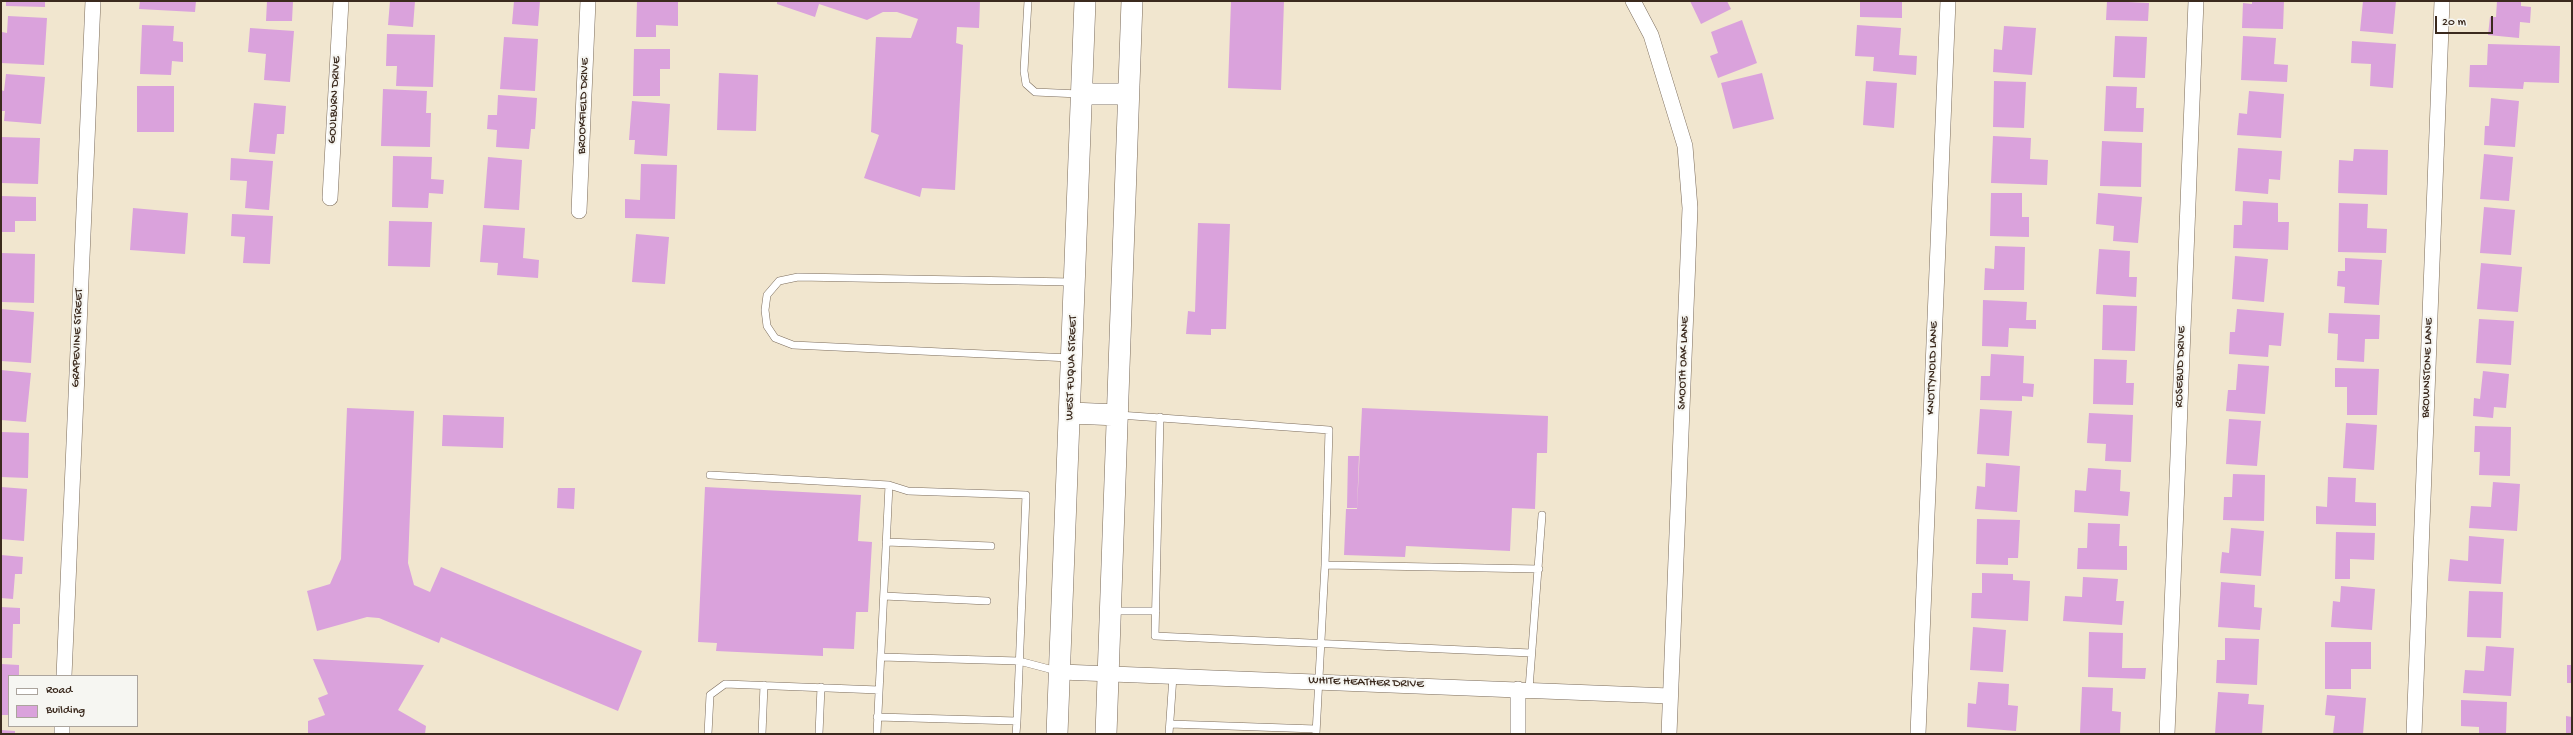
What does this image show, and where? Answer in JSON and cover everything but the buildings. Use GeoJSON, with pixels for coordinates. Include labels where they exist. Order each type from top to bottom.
{"type":"FeatureCollection","features":[{"type":"Feature","properties":{"kind":"main road","name":"WEST FUQUA STREET"},"geometry":{"type":"LineString","coordinates":[[1057,734],[1061,672],[1071,414],[1085,1]]}},
{"type":"Feature","properties":{"kind":"main road"},"geometry":{"type":"LineString","coordinates":[[1106,734],[1132,1]]}},
{"type":"Feature","properties":{"kind":"main road"},"geometry":{"type":"LineString","coordinates":[[1081,94],[1128,94]]}},
{"type":"Feature","properties":{"kind":"main road"},"geometry":{"type":"LineString","coordinates":[[1071,414],[1118,414]]}},
{"type":"Feature","properties":{"kind":"street","name":"GRAPEVINE STREET"},"geometry":{"type":"LineString","coordinates":[[64,675],[93,1]]}},
{"type":"Feature","properties":{"kind":"street","name":"GOULBURN DRIVE"},"geometry":{"type":"LineString","coordinates":[[330,198],[341,1]]}},
{"type":"Feature","properties":{"kind":"street","name":"BROOKFIELD DRIVE"},"geometry":{"type":"LineString","coordinates":[[580,211],[588,1]]}},
{"type":"Feature","properties":{"kind":"street","name":"SMOOTH OAK LANE"},"geometry":{"type":"LineString","coordinates":[[1634,1],[1651,35],[1685,146],[1690,208],[1669,734]]}},
{"type":"Feature","properties":{"kind":"street","name":"KNOTTYNOLD LANE"},"geometry":{"type":"LineString","coordinates":[[1918,734],[1948,1]]}},
{"type":"Feature","properties":{"kind":"street","name":"ROSEBUD DRIVE"},"geometry":{"type":"LineString","coordinates":[[2167,734],[2196,1]]}},
{"type":"Feature","properties":{"kind":"street","name":"BROWNSTONE LANE"},"geometry":{"type":"LineString","coordinates":[[2414,734],[2442,1]]}},
{"type":"Feature","properties":{"kind":"street","name":"WHITE HEATHER DRIVE"},"geometry":{"type":"LineString","coordinates":[[1061,672],[1524,689],[1670,696]]}},
{"type":"Feature","properties":{"kind":"street"},"geometry":{"type":"LineString","coordinates":[[1518,734],[1524,689]]}},
{"type":"Feature","properties":{"kind":"lane"},"geometry":{"type":"LineString","coordinates":[[1028,1],[1024,71],[1026,84],[1035,92],[1081,94]]}},
{"type":"Feature","properties":{"kind":"lane"},"geometry":{"type":"LineString","coordinates":[[1072,358],[793,345],[775,338],[767,326],[766,310],[767,294],[779,281],[798,277],[1075,282]]}},
{"type":"Feature","properties":{"kind":"lane"},"geometry":{"type":"LineString","coordinates":[[1118,414],[1329,430],[1322,644],[1318,681],[1316,732],[1170,724]]}},
{"type":"Feature","properties":{"kind":"lane"},"geometry":{"type":"LineString","coordinates":[[1160,417],[1156,636],[1531,653]]}},
{"type":"Feature","properties":{"kind":"lane"},"geometry":{"type":"LineString","coordinates":[[710,475],[889,485],[908,491],[1026,495],[1016,734]]}},
{"type":"Feature","properties":{"kind":"lane"},"geometry":{"type":"LineString","coordinates":[[877,734],[889,485]]}},
{"type":"Feature","properties":{"kind":"lane"},"geometry":{"type":"LineString","coordinates":[[1524,689],[1531,653],[1539,569],[1542,515]]}},
{"type":"Feature","properties":{"kind":"lane"},"geometry":{"type":"LineString","coordinates":[[886,542],[991,546]]}},
{"type":"Feature","properties":{"kind":"lane"},"geometry":{"type":"LineString","coordinates":[[1325,565],[1539,569]]}},
{"type":"Feature","properties":{"kind":"lane"},"geometry":{"type":"LineString","coordinates":[[884,596],[987,601]]}},
{"type":"Feature","properties":{"kind":"lane"},"geometry":{"type":"LineString","coordinates":[[1110,611],[1156,610]]}},
{"type":"Feature","properties":{"kind":"lane"},"geometry":{"type":"LineString","coordinates":[[881,657],[1019,661],[1061,672]]}},
{"type":"Feature","properties":{"kind":"lane"},"geometry":{"type":"LineString","coordinates":[[1169,734],[1173,676]]}},
{"type":"Feature","properties":{"kind":"lane"},"geometry":{"type":"LineString","coordinates":[[708,734],[710,695],[725,684],[879,690]]}},
{"type":"Feature","properties":{"kind":"lane"},"geometry":{"type":"LineString","coordinates":[[762,734],[764,685]]}},
{"type":"Feature","properties":{"kind":"lane"},"geometry":{"type":"LineString","coordinates":[[819,734],[821,687]]}},
{"type":"Feature","properties":{"kind":"lane"},"geometry":{"type":"LineString","coordinates":[[878,717],[1017,721]]}}]}
